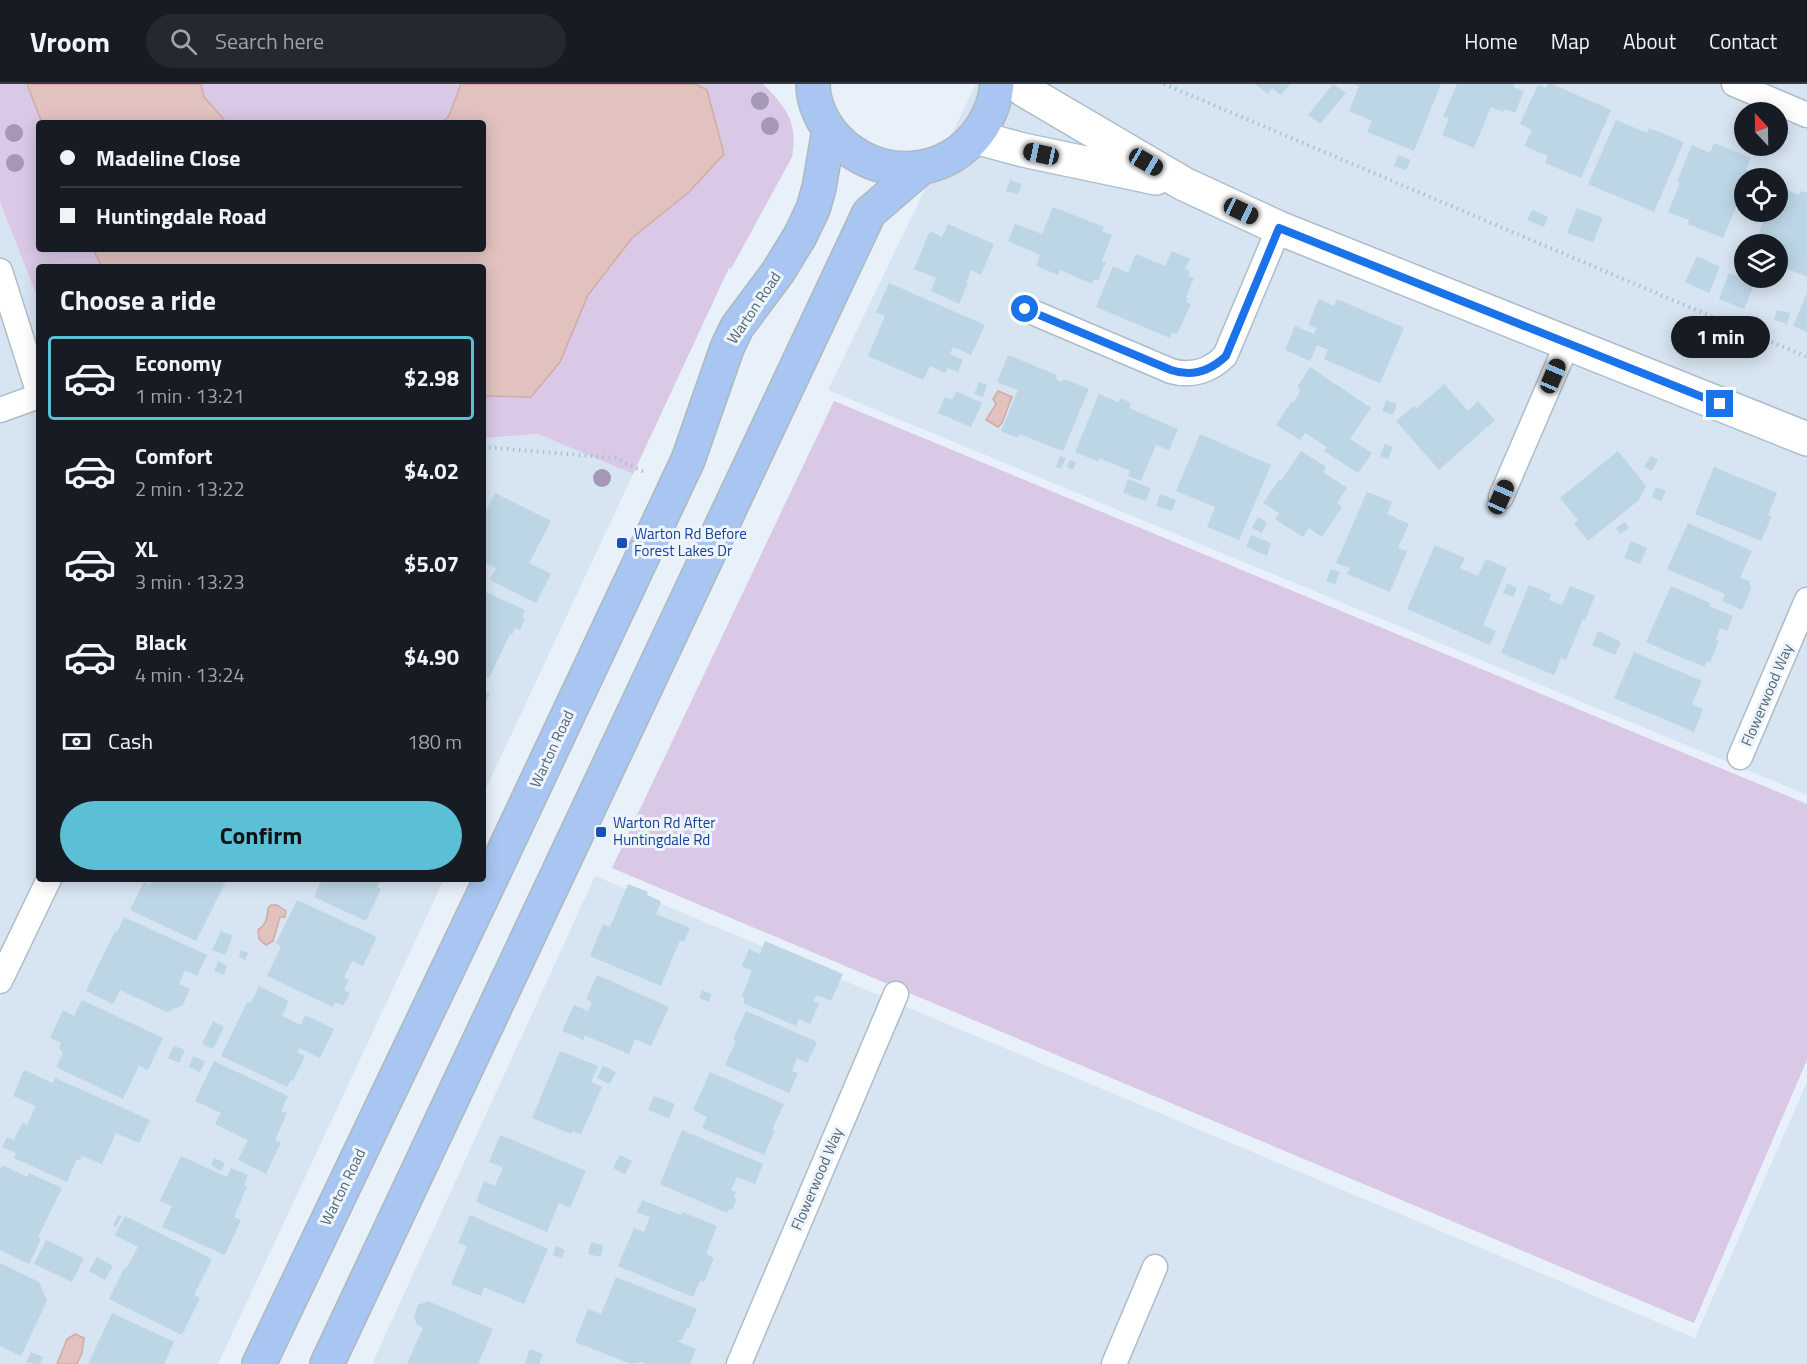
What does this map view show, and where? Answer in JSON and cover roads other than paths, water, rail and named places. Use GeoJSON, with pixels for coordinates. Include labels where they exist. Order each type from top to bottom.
{"type":"FeatureCollection","features":[{"type":"Feature","properties":{"kind":"main road"},"geometry":{"type":"LineString","coordinates":[[811,87],[819,112],[829,130],[846,149],[869,163],[895,169],[921,168],[951,157],[975,137],[989,115],[997,84]]}},
{"type":"Feature","properties":{"kind":"main road"},"geometry":{"type":"LineString","coordinates":[[1017,84],[1184,184],[1279,228],[1807,439]]}},
{"type":"Feature","properties":{"kind":"main road","name":"Warton Road"},"geometry":{"type":"LineString","coordinates":[[259,1364],[683,471],[727,348],[737,327],[778,272],[801,236],[819,188],[829,130]]}},
{"type":"Feature","properties":{"kind":"main road"},"geometry":{"type":"LineString","coordinates":[[975,137],[1023,150],[1184,184]]}},
{"type":"Feature","properties":{"kind":"main road"},"geometry":{"type":"LineString","coordinates":[[327,1364],[869,213],[921,168]]}},
{"type":"Feature","properties":{"kind":"street"},"geometry":{"type":"LineString","coordinates":[[1734,84],[1763,90],[1807,115]]}},
{"type":"Feature","properties":{"kind":"street"},"geometry":{"type":"LineString","coordinates":[[1025,309],[1180,374],[1204,371],[1226,356],[1279,228]]}},
{"type":"Feature","properties":{"kind":"street"},"geometry":{"type":"LineString","coordinates":[[0,271],[36,385]]}},
{"type":"Feature","properties":{"kind":"street"},"geometry":{"type":"LineString","coordinates":[[1501,497],[1567,344]]}},
{"type":"Feature","properties":{"kind":"street"},"geometry":{"type":"LineString","coordinates":[[0,410],[36,396]]}},
{"type":"Feature","properties":{"kind":"street","name":"Flowerwood Way"},"geometry":{"type":"LineString","coordinates":[[1740,757],[1807,600]]}},
{"type":"Feature","properties":{"kind":"street"},"geometry":{"type":"LineString","coordinates":[[0,981],[48,882]]}},
{"type":"Feature","properties":{"kind":"street","name":"Flowerwood Way"},"geometry":{"type":"LineString","coordinates":[[739,1364],[896,994]]}},
{"type":"Feature","properties":{"kind":"street"},"geometry":{"type":"LineString","coordinates":[[1114,1364],[1155,1267]]}},
{"type":"Feature","properties":{"kind":"place","name":"Warton Rd Before Forest Lakes Dr"},"geometry":{"type":"Point","coordinates":[622,543]}},
{"type":"Feature","properties":{"kind":"place","name":"Warton Rd After Huntingdale Rd"},"geometry":{"type":"Point","coordinates":[601,832]}}]}
